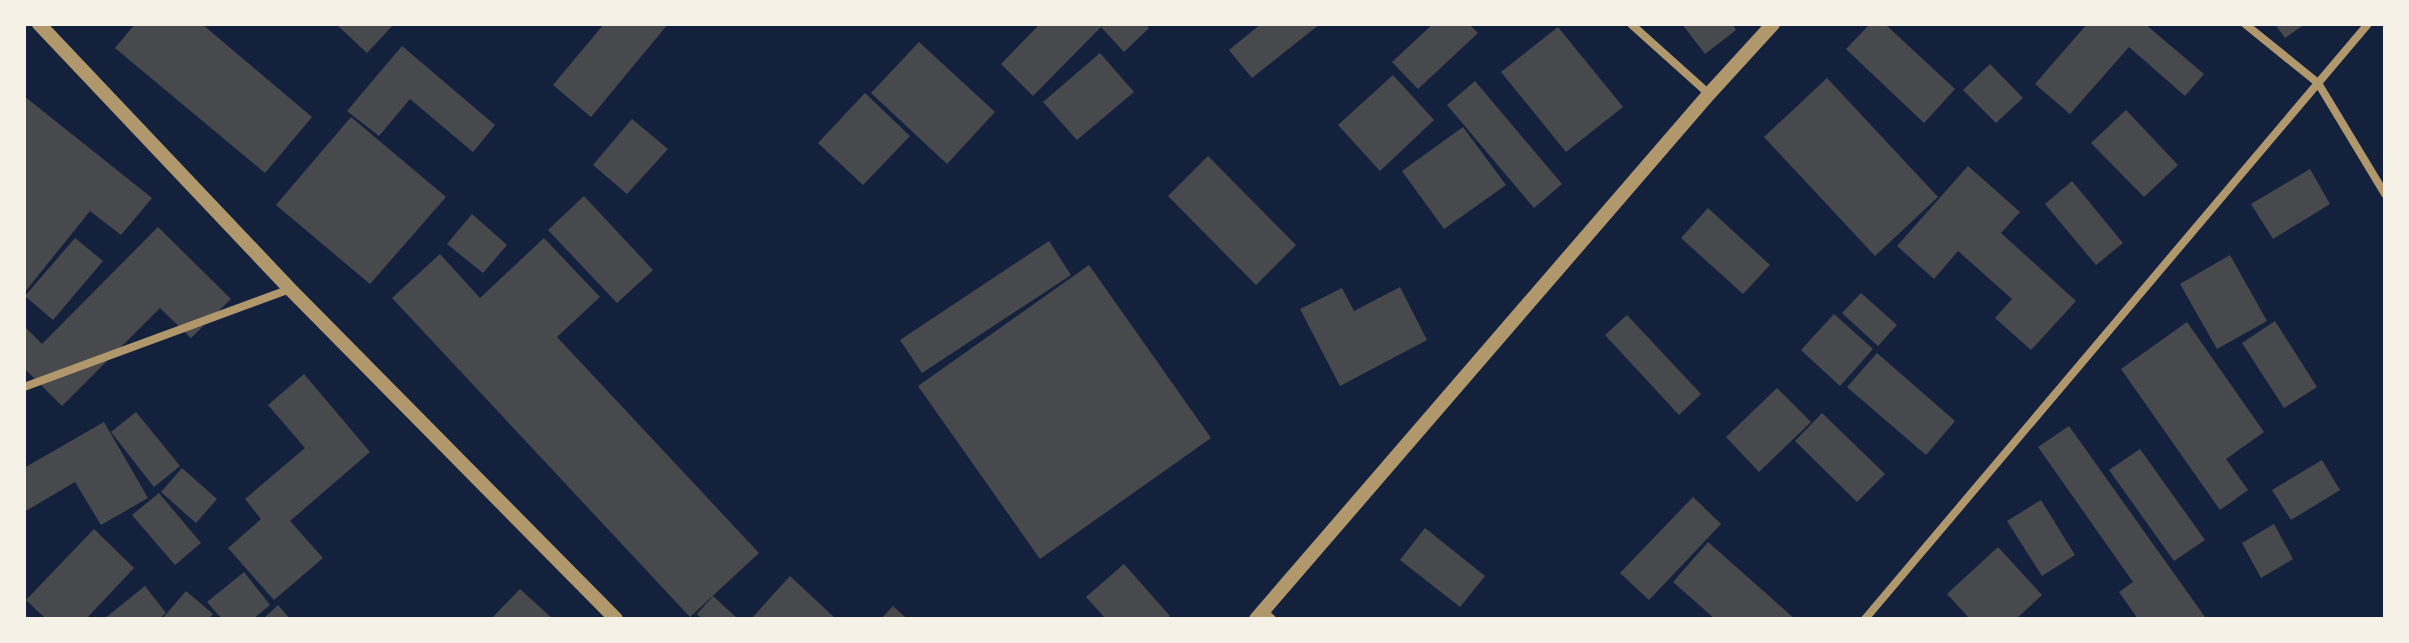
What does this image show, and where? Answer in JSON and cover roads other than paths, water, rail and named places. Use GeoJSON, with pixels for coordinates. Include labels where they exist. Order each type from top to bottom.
{"type":"FeatureCollection","features":[{"type":"Feature","properties":{"kind":"street"},"geometry":{"type":"LineString","coordinates":[[39,24],[290,289],[616,619]]}},
{"type":"Feature","properties":{"kind":"street"},"geometry":{"type":"LineString","coordinates":[[1631,24],[1709,94]]}},
{"type":"Feature","properties":{"kind":"street"},"geometry":{"type":"LineString","coordinates":[[1264,616],[1709,94],[1773,24]]}},
{"type":"Feature","properties":{"kind":"street"},"geometry":{"type":"LineString","coordinates":[[2245,24],[2318,83],[2385,194]]}},
{"type":"Feature","properties":{"kind":"street"},"geometry":{"type":"LineString","coordinates":[[1865,619],[2368,24]]}},
{"type":"Feature","properties":{"kind":"street"},"geometry":{"type":"LineString","coordinates":[[24,387],[290,289]]}}]}
